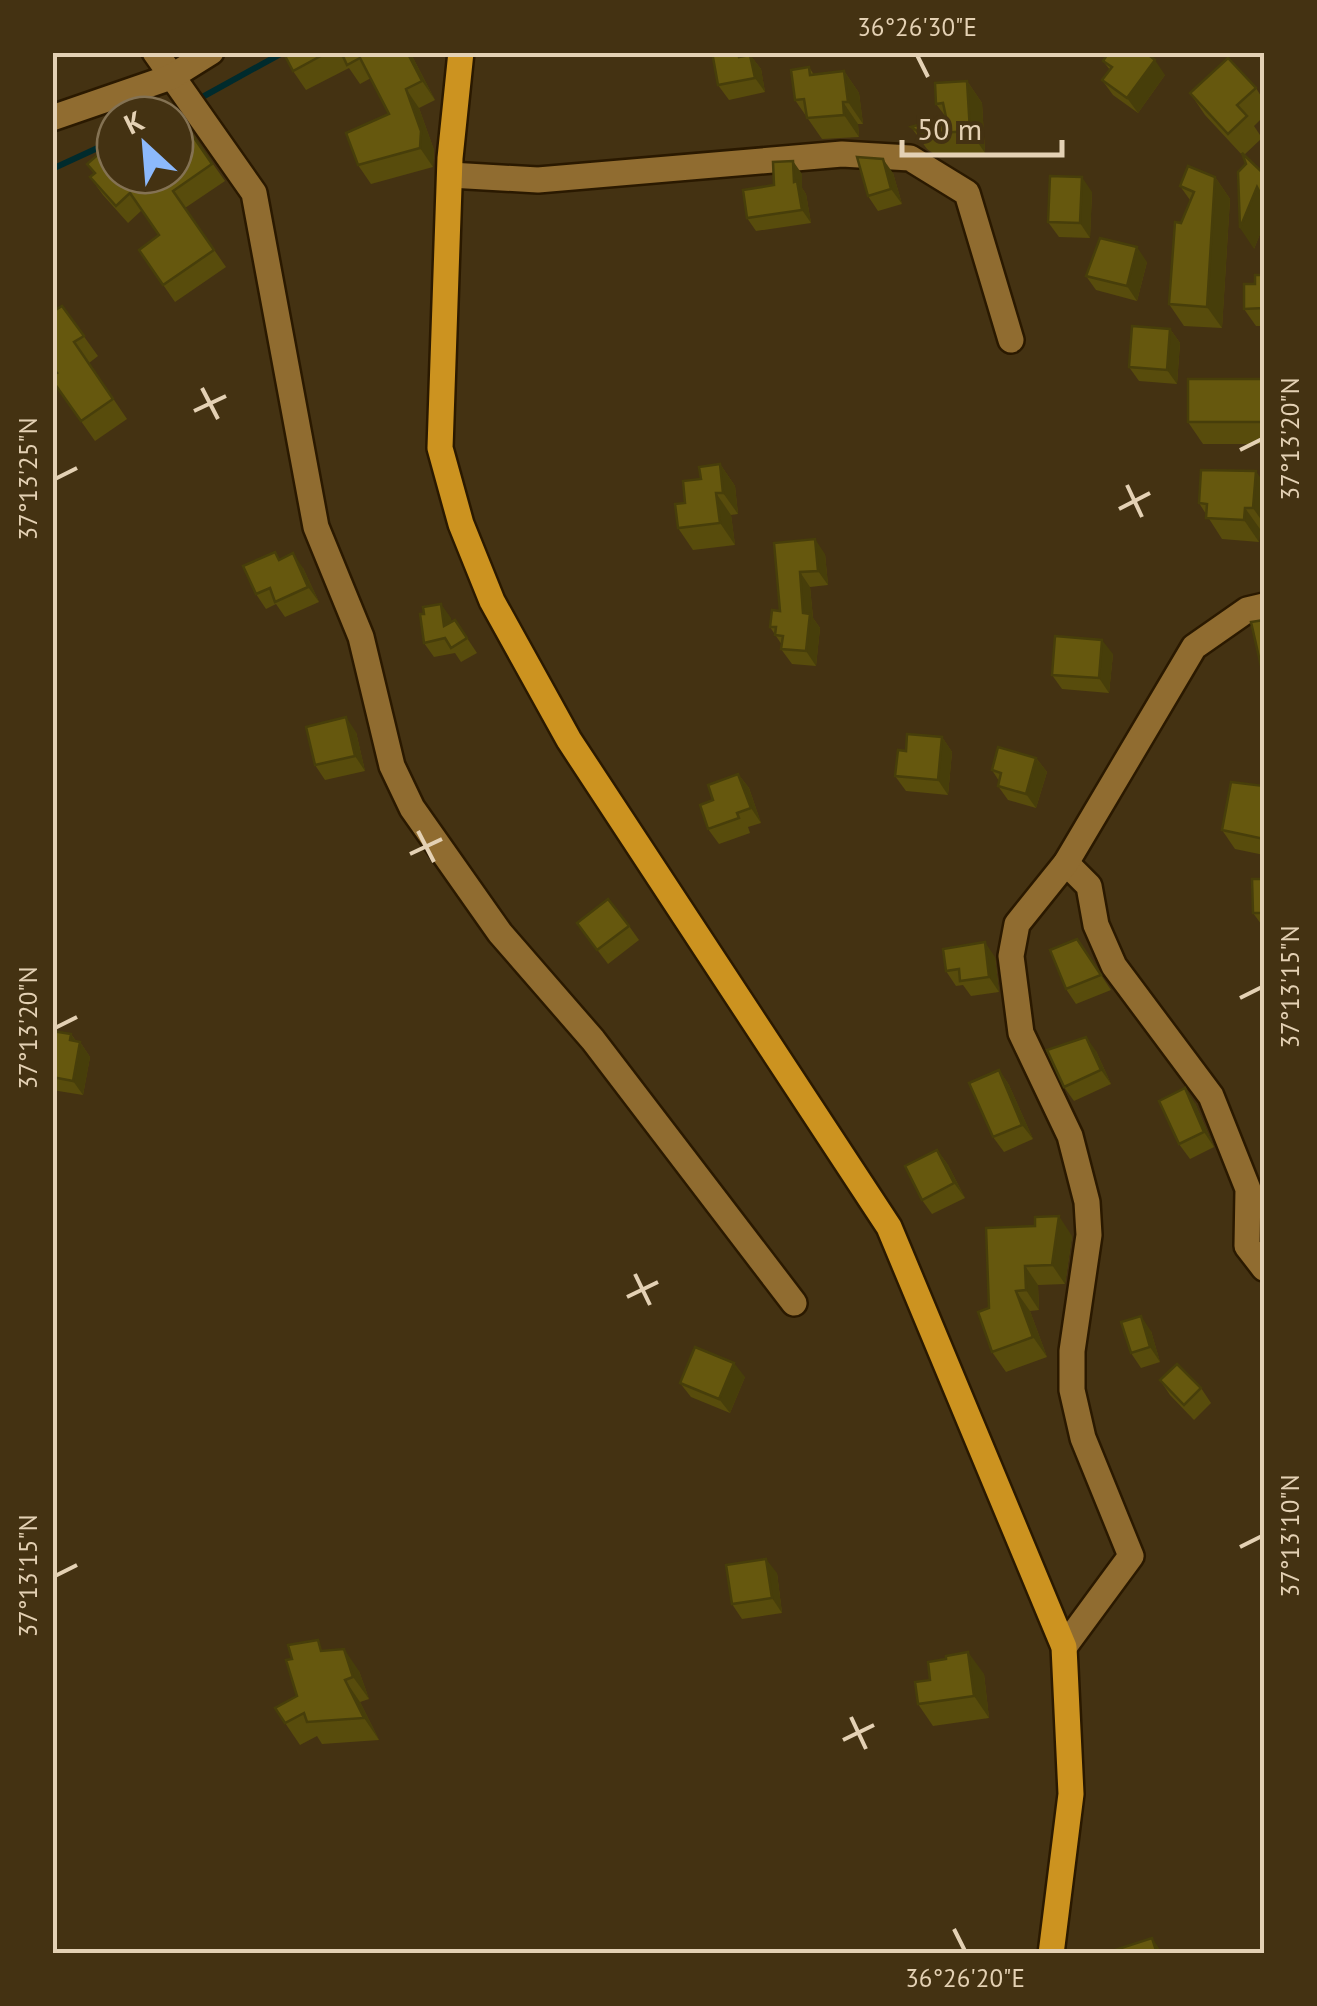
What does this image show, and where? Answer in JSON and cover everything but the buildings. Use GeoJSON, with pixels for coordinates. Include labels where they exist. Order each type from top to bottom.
{"type":"FeatureCollection","features":[{"type":"Feature","properties":{"kind":"main road"},"geometry":{"type":"LineString","coordinates":[[461,52],[450,175],[440,448],[461,524],[492,601],[569,740],[889,1227],[1064,1647],[1071,1794],[1051,1954]]}},
{"type":"Feature","properties":{"kind":"street"},"geometry":{"type":"LineString","coordinates":[[156,52],[184,95],[211,52]]}},
{"type":"Feature","properties":{"kind":"street"},"geometry":{"type":"LineString","coordinates":[[195,110],[254,193],[316,527],[361,637],[392,766],[412,808],[500,933],[592,1040],[794,1303]]}},
{"type":"Feature","properties":{"kind":"street"},"geometry":{"type":"LineString","coordinates":[[52,118],[95,111]]}},
{"type":"Feature","properties":{"kind":"street"},"geometry":{"type":"LineString","coordinates":[[450,175],[538,180],[842,154],[910,158],[968,193],[1010,340]]}},
{"type":"Feature","properties":{"kind":"street"},"geometry":{"type":"LineString","coordinates":[[1064,1647],[1131,1556],[1084,1438],[1072,1390],[1072,1351],[1089,1234],[1087,1202],[1070,1136],[1022,1033],[1011,956],[1017,924],[1066,863],[1194,647],[1247,610],[1264,606]]}},
{"type":"Feature","properties":{"kind":"street"},"geometry":{"type":"LineString","coordinates":[[1066,863],[1089,886],[1096,925],[1114,966],[1211,1096],[1248,1189],[1247,1246],[1264,1268]]}},
{"type":"Feature","properties":{"kind":"waterway"},"geometry":{"type":"LineString","coordinates":[[197,100],[284,52]]}},
{"type":"Feature","properties":{"kind":"waterway"},"geometry":{"type":"LineString","coordinates":[[52,169],[95,149]]}}]}
